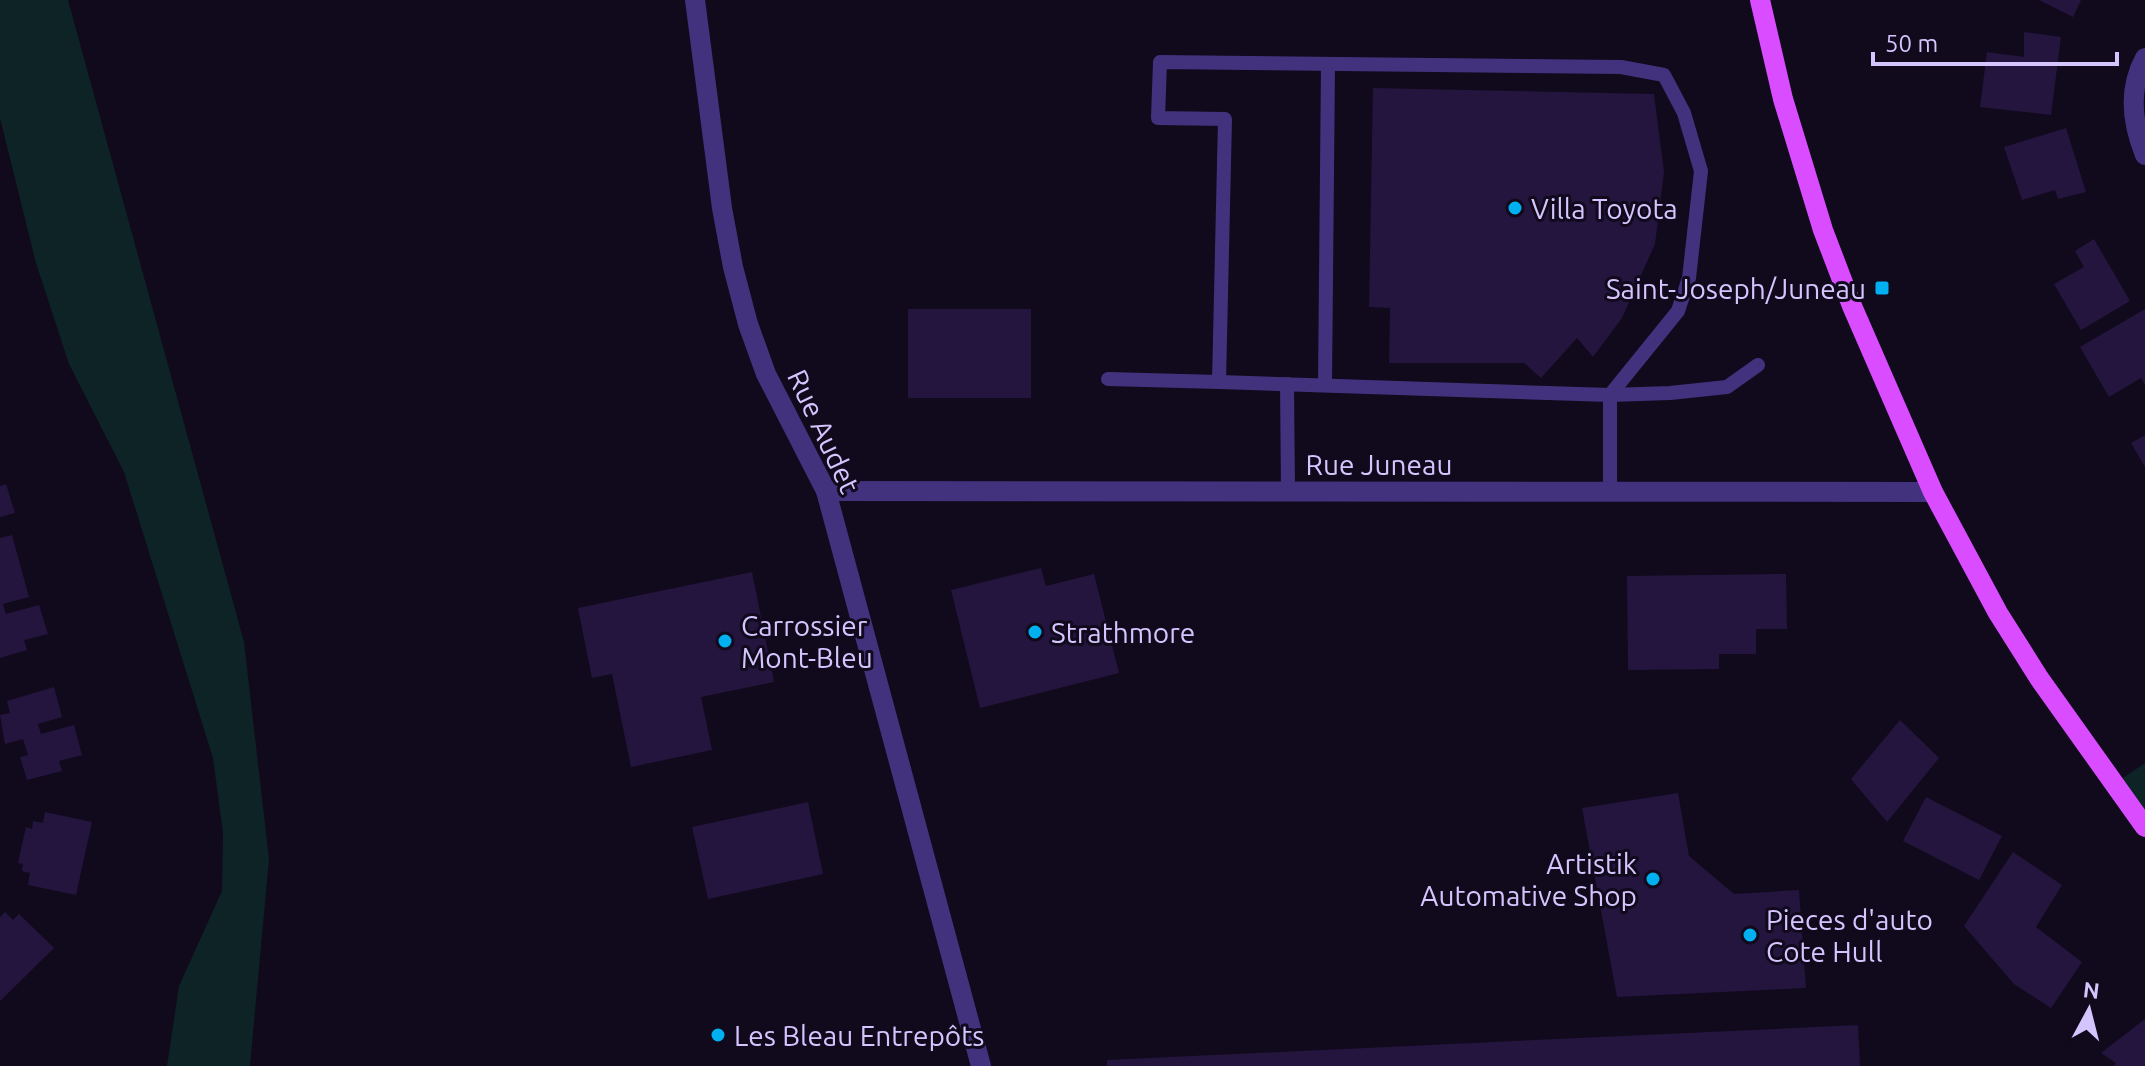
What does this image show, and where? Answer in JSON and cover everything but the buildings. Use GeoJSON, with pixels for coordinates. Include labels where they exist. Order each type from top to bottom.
{"type":"FeatureCollection","features":[{"type":"Feature","properties":{"kind":"main road"},"geometry":{"type":"LineString","coordinates":[[1760,0],[1783,99],[1823,230],[1857,319],[1933,492],[2006,626],[2039,678],[2145,827]]}},
{"type":"Feature","properties":{"kind":"street","name":"Rue Audet"},"geometry":{"type":"LineString","coordinates":[[695,0],[722,208],[748,324],[766,374],[826,491],[981,1066]]}},
{"type":"Feature","properties":{"kind":"street"},"geometry":{"type":"LineString","coordinates":[[2145,58],[2135,85],[2133,105],[2145,155]]}},
{"type":"Feature","properties":{"kind":"street","name":"Rue Juneau"},"geometry":{"type":"LineString","coordinates":[[826,491],[1933,492]]}},
{"type":"Feature","properties":{"kind":"lane"},"geometry":{"type":"LineString","coordinates":[[1219,382],[1225,119],[1158,118],[1160,62],[1621,67],[1664,75],[1684,113],[1701,171],[1689,278],[1678,311],[1610,395],[1610,492]]}},
{"type":"Feature","properties":{"kind":"lane"},"geometry":{"type":"LineString","coordinates":[[1325,385],[1328,64]]}},
{"type":"Feature","properties":{"kind":"lane"},"geometry":{"type":"LineString","coordinates":[[1108,379],[1610,395],[1727,387],[1758,365]]}},
{"type":"Feature","properties":{"kind":"lane"},"geometry":{"type":"LineString","coordinates":[[1287,384],[1288,492]]}},
{"type":"Feature","properties":{"kind":"green space"},"geometry":{"type":"Polygon","coordinates":[[[0,0],[68,0],[244,642],[269,859],[250,1066],[167,1066],[179,986],[222,891],[223,833],[213,758],[124,472],[69,364],[36,263],[0,118],[0,0]]]}},
{"type":"Feature","properties":{"kind":"green space"},"geometry":{"type":"Polygon","coordinates":[[[2145,763],[2145,827],[2114,784],[2145,763]]]}},
{"type":"Feature","properties":{"kind":"place","name":"Villa Toyota"},"geometry":{"type":"Point","coordinates":[1515,208]}},
{"type":"Feature","properties":{"kind":"place","name":"Saint-Joseph/Juneau"},"geometry":{"type":"Point","coordinates":[1882,288]}},
{"type":"Feature","properties":{"kind":"place","name":"Strathmore"},"geometry":{"type":"Point","coordinates":[1035,632]}},
{"type":"Feature","properties":{"kind":"place","name":"Carrossier Mont-Bleu"},"geometry":{"type":"Point","coordinates":[725,641]}},
{"type":"Feature","properties":{"kind":"place","name":"Artistik Automative Shop"},"geometry":{"type":"Point","coordinates":[1653,879]}},
{"type":"Feature","properties":{"kind":"place","name":"Pieces d'auto Cote Hull"},"geometry":{"type":"Point","coordinates":[1750,935]}},
{"type":"Feature","properties":{"kind":"place","name":"Les Bleau Entrepôts"},"geometry":{"type":"Point","coordinates":[718,1035]}}]}
